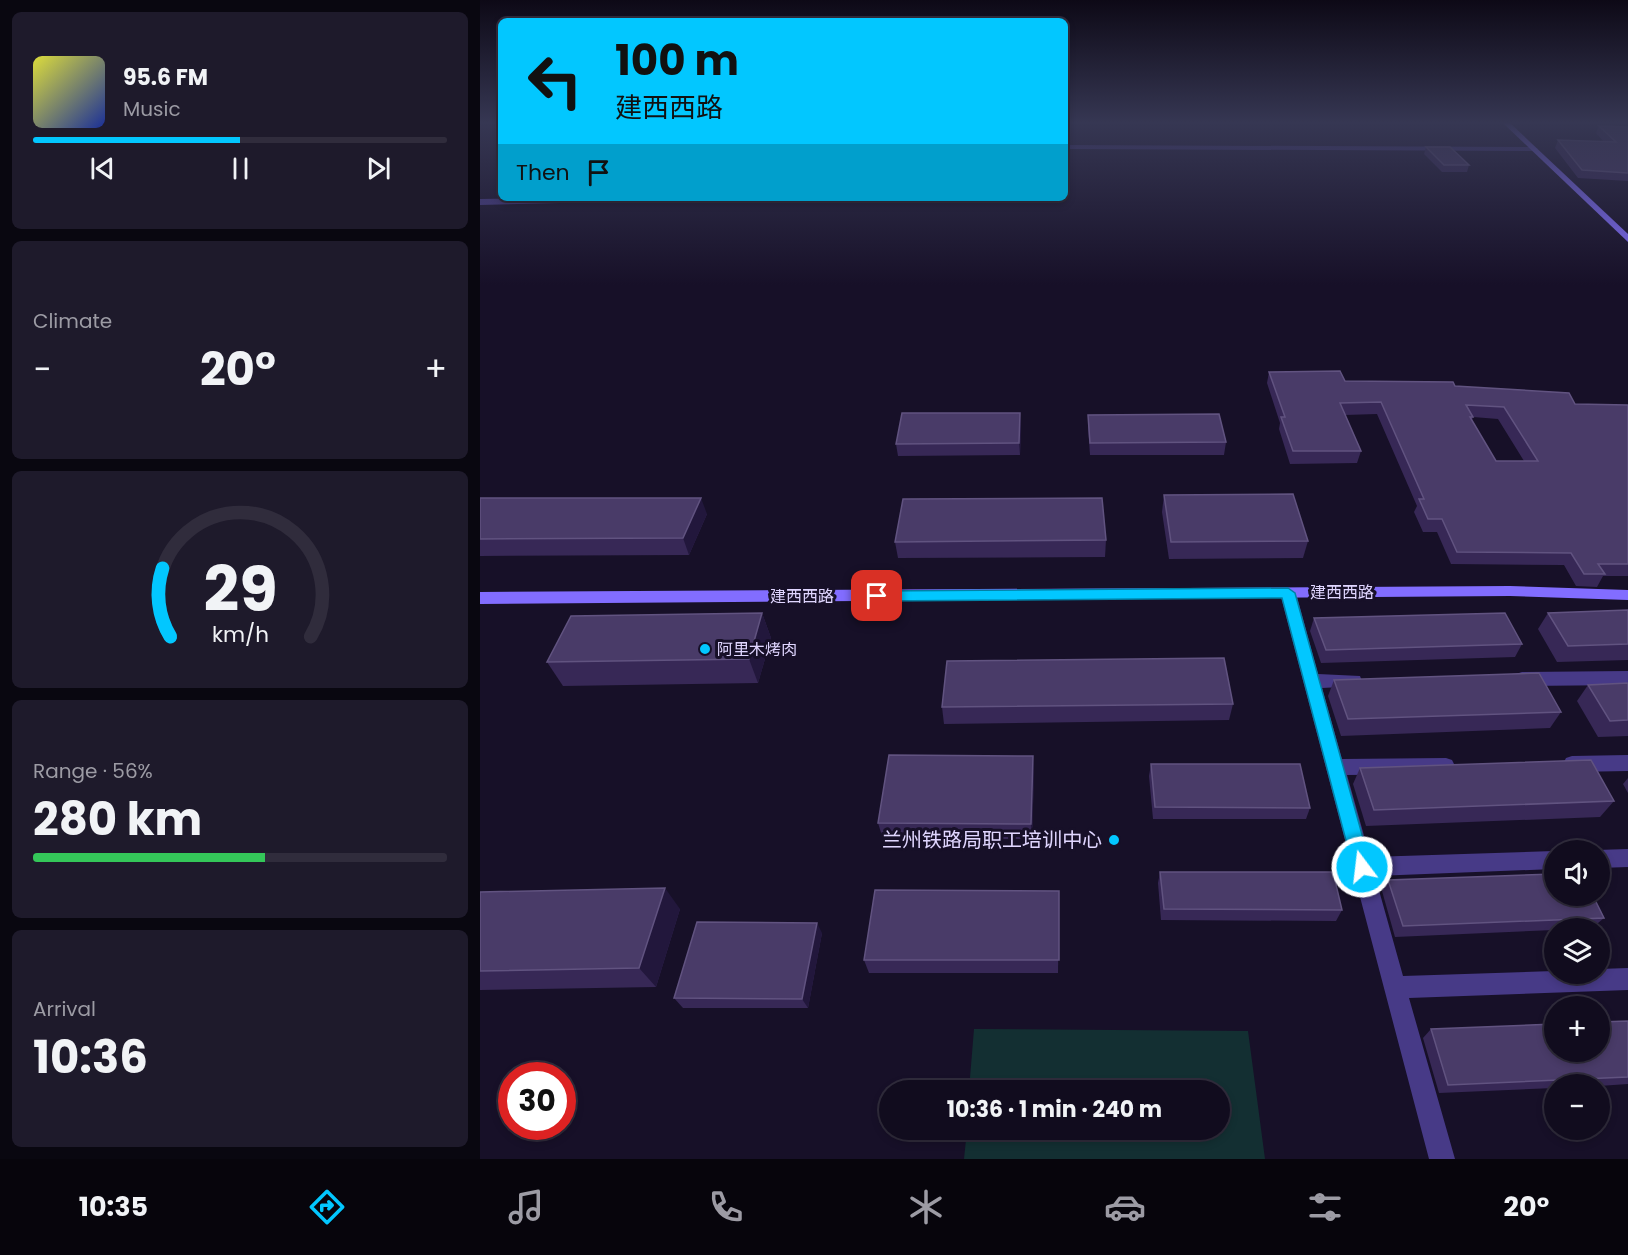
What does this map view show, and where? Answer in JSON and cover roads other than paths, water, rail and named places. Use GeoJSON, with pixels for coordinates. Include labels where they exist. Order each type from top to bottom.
{"type":"FeatureCollection","features":[{"type":"Feature","properties":{"kind":"street"},"geometry":{"type":"LineString","coordinates":[[1563,177],[1628,239]]}},
{"type":"Feature","properties":{"kind":"street"},"geometry":{"type":"LineString","coordinates":[[480,202],[531,201]]}},
{"type":"Feature","properties":{"kind":"street","name":"建西西路"},"geometry":{"type":"LineString","coordinates":[[480,598],[1510,591],[1628,595]]}},
{"type":"Feature","properties":{"kind":"street"},"geometry":{"type":"LineString","coordinates":[[1288,593],[1442,1159]]}},
{"type":"Feature","properties":{"kind":"street"},"geometry":{"type":"LineString","coordinates":[[1511,679],[1628,678]]}},
{"type":"Feature","properties":{"kind":"street"},"geometry":{"type":"LineString","coordinates":[[1312,681],[1371,681]]}},
{"type":"Feature","properties":{"kind":"street"},"geometry":{"type":"LineString","coordinates":[[1558,764],[1628,763]]}},
{"type":"Feature","properties":{"kind":"street"},"geometry":{"type":"LineString","coordinates":[[1335,767],[1464,765]]}},
{"type":"Feature","properties":{"kind":"street"},"geometry":{"type":"LineString","coordinates":[[1610,859],[1628,858]]}},
{"type":"Feature","properties":{"kind":"street"},"geometry":{"type":"LineString","coordinates":[[1362,867],[1544,860]]}},
{"type":"Feature","properties":{"kind":"street"},"geometry":{"type":"LineString","coordinates":[[1395,987],[1628,979]]}},
{"type":"Feature","properties":{"kind":"place","name":"阿里木烤肉"},"geometry":{"type":"Point","coordinates":[705,649]}},
{"type":"Feature","properties":{"kind":"place","name":"兰州铁路局职工培训中心"},"geometry":{"type":"Point","coordinates":[1114,840]}}]}
